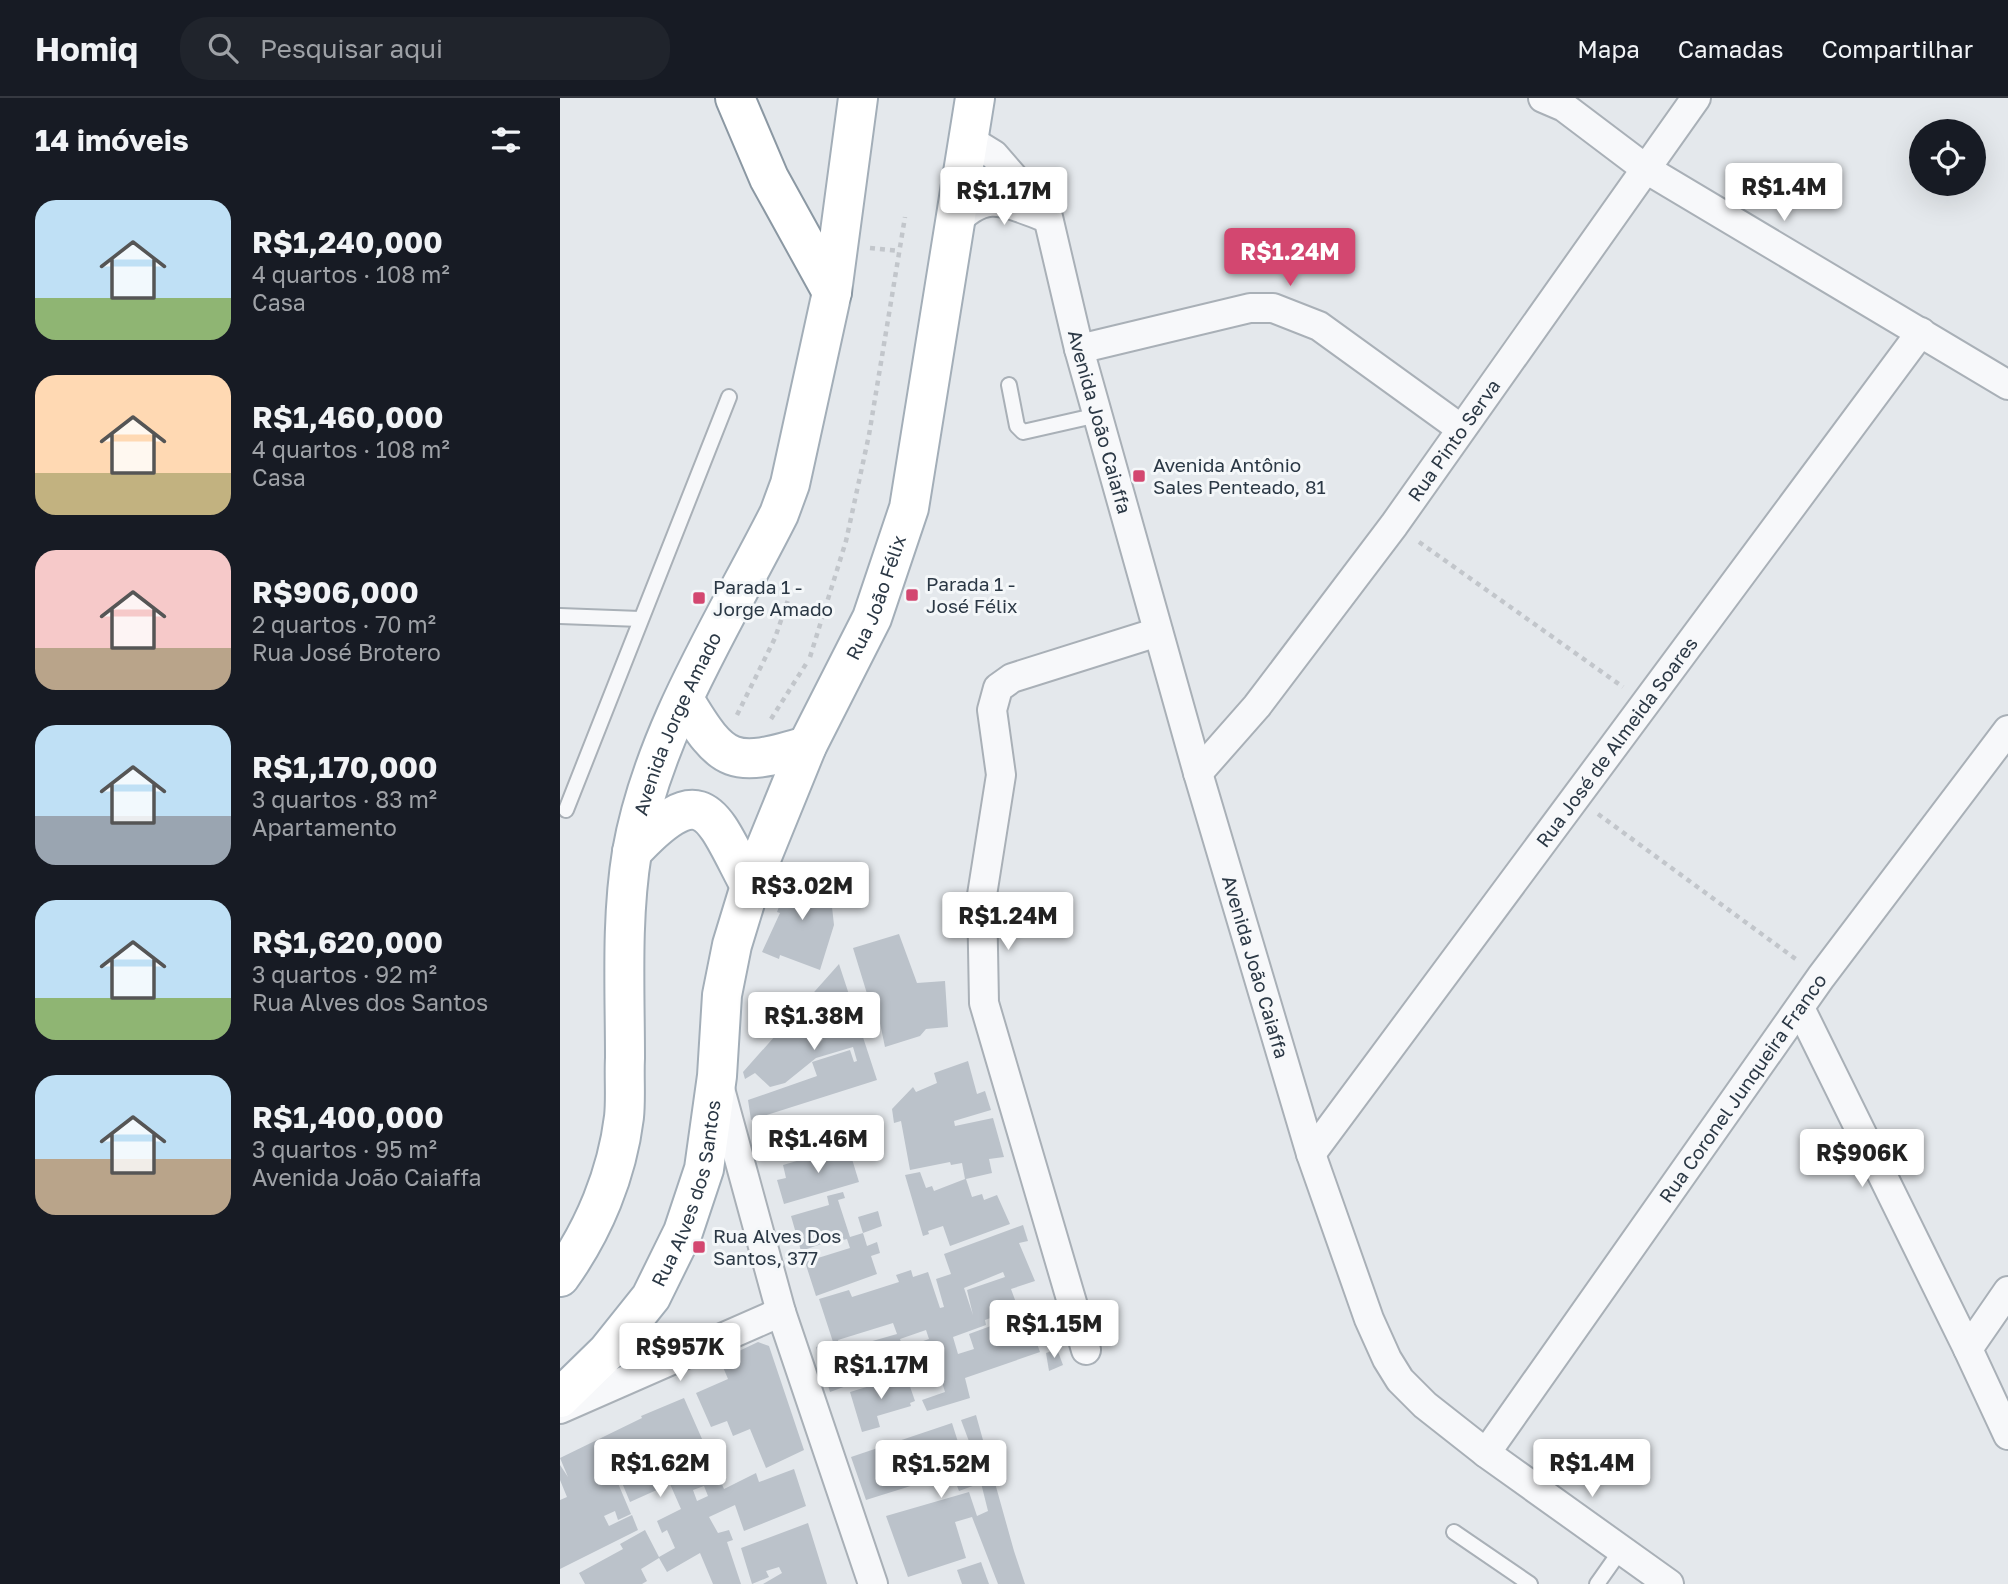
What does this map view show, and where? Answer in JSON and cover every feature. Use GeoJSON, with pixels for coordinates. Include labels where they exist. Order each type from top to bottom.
{"type":"FeatureCollection","features":[{"type":"Feature","properties":{"kind":"main road"},"geometry":{"type":"LineString","coordinates":[[735,98],[769,178],[832,292]]}},
{"type":"Feature","properties":{"kind":"main road","name":"Avenida Jorge Amado"},"geometry":{"type":"LineString","coordinates":[[560,1277],[579,1250],[604,1198],[624,1117],[626,944],[632,852],[653,772],[684,699],[779,514],[790,484],[832,292],[858,98]]}},
{"type":"Feature","properties":{"kind":"main road","name":"Rua João Félix"},"geometry":{"type":"LineString","coordinates":[[717,1076],[722,996],[732,945],[750,887],[807,746],[872,618],[909,508],[975,98]]}},
{"type":"Feature","properties":{"kind":"main road"},"geometry":{"type":"LineString","coordinates":[[684,699],[715,747],[724,754],[745,759],[807,746]]}},
{"type":"Feature","properties":{"kind":"main road"},"geometry":{"type":"LineString","coordinates":[[632,852],[674,814],[684,810],[703,812],[716,823],[750,887]]}},
{"type":"Feature","properties":{"kind":"main road","name":"Rua Alves dos Santos"},"geometry":{"type":"LineString","coordinates":[[560,1398],[607,1352],[651,1297],[683,1232],[704,1169],[717,1076]]}},
{"type":"Feature","properties":{"kind":"street"},"geometry":{"type":"LineString","coordinates":[[1542,98],[1564,107],[1646,169],[2008,385]]}},
{"type":"Feature","properties":{"kind":"street","name":"Rua Pinto Serva"},"geometry":{"type":"LineString","coordinates":[[1198,773],[1257,706],[1394,525],[1460,428],[1696,98]]}},
{"type":"Feature","properties":{"kind":"street","name":"Avenida João Caiaffa"},"geometry":{"type":"LineString","coordinates":[[968,139],[994,155],[1048,217],[1080,349],[1158,632],[1311,1154],[1369,1319],[1387,1359],[1400,1380],[1425,1405],[1486,1453],[1669,1584]]}},
{"type":"Feature","properties":{"kind":"street"},"geometry":{"type":"LineString","coordinates":[[954,224],[970,207],[1000,201],[1048,217]]}},
{"type":"Feature","properties":{"kind":"street"},"geometry":{"type":"LineString","coordinates":[[1080,349],[1250,308],[1273,308],[1319,326],[1460,428]]}},
{"type":"Feature","properties":{"kind":"street","name":"Rua José de Almeida Soares"},"geometry":{"type":"LineString","coordinates":[[1311,1154],[1921,332]]}},
{"type":"Feature","properties":{"kind":"street"},"geometry":{"type":"LineString","coordinates":[[1086,1350],[984,1003],[982,895],[1000,775],[992,710],[998,688],[1012,678],[1158,632]]}},
{"type":"Feature","properties":{"kind":"street","name":"Rua Coronel Junqueira Franco"},"geometry":{"type":"LineString","coordinates":[[1486,1453],[1821,977],[2008,730]]}},
{"type":"Feature","properties":{"kind":"street"},"geometry":{"type":"LineString","coordinates":[[1800,1008],[2008,1435]]}},
{"type":"Feature","properties":{"kind":"street"},"geometry":{"type":"LineString","coordinates":[[717,1076],[781,1312],[873,1584]]}},
{"type":"Feature","properties":{"kind":"street"},"geometry":{"type":"LineString","coordinates":[[1968,1349],[2008,1291]]}},
{"type":"Feature","properties":{"kind":"street"},"geometry":{"type":"LineString","coordinates":[[560,1409],[781,1312]]}},
{"type":"Feature","properties":{"kind":"lane"},"geometry":{"type":"LineString","coordinates":[[1009,385],[1017,426],[1023,432],[1098,415]]}},
{"type":"Feature","properties":{"kind":"lane"},"geometry":{"type":"LineString","coordinates":[[566,810],[729,397]]}},
{"type":"Feature","properties":{"kind":"lane"},"geometry":{"type":"LineString","coordinates":[[560,616],[640,619]]}},
{"type":"Feature","properties":{"kind":"lane"},"geometry":{"type":"LineString","coordinates":[[1454,1532],[1530,1584]]}},
{"type":"Feature","properties":{"kind":"lane"},"geometry":{"type":"LineString","coordinates":[[1597,1584],[1621,1550]]}},
{"type":"Feature","properties":{"kind":"path"},"geometry":{"type":"LineString","coordinates":[[745,759],[810,659],[846,541],[869,435],[905,217]]}},
{"type":"Feature","properties":{"kind":"path"},"geometry":{"type":"LineString","coordinates":[[1394,525],[1647,702]]}},
{"type":"Feature","properties":{"kind":"path"},"geometry":{"type":"LineString","coordinates":[[733,723],[775,638],[788,600]]}},
{"type":"Feature","properties":{"kind":"path"},"geometry":{"type":"LineString","coordinates":[[1573,801],[1594,811],[1821,977]]}},
{"type":"Feature","properties":{"kind":"building"},"geometry":{"type":"Polygon","coordinates":[[[807,863],[823,897],[821,902],[832,907],[834,925],[820,970],[780,955],[779,959],[762,952],[780,913],[777,912],[782,899],[777,898],[785,880],[799,885],[792,870],[807,863]]]}},
{"type":"Feature","properties":{"kind":"building"},"geometry":{"type":"Polygon","coordinates":[[[899,934],[917,983],[945,981],[948,1027],[926,1029],[920,1036],[885,1047],[877,1009],[872,1010],[853,948],[899,934]]]}},
{"type":"Feature","properties":{"kind":"building"},"geometry":{"type":"Polygon","coordinates":[[[839,964],[877,1080],[751,1120],[748,1100],[817,1076],[812,1062],[850,1050],[854,1062],[857,1061],[853,1047],[816,1058],[785,1083],[770,1087],[755,1073],[745,1079],[743,1072],[839,964]],[[817,1025],[805,1036],[816,1047],[823,1039],[817,1025]]]}},
{"type":"Feature","properties":{"kind":"building"},"geometry":{"type":"Polygon","coordinates":[[[968,1061],[977,1094],[985,1091],[991,1110],[954,1121],[955,1126],[993,1118],[1004,1157],[989,1159],[992,1173],[966,1179],[972,1197],[982,1194],[984,1200],[997,1195],[1010,1224],[950,1246],[943,1226],[928,1231],[929,1234],[923,1236],[905,1175],[920,1172],[926,1188],[932,1186],[934,1191],[965,1179],[962,1163],[951,1165],[950,1162],[910,1170],[901,1121],[894,1123],[892,1109],[913,1087],[916,1092],[937,1083],[934,1073],[968,1061]]]}},
{"type":"Feature","properties":{"kind":"building"},"geometry":{"type":"Polygon","coordinates":[[[848,1146],[859,1182],[784,1204],[777,1180],[786,1178],[783,1165],[848,1146]]]}},
{"type":"Feature","properties":{"kind":"building"},"geometry":{"type":"Polygon","coordinates":[[[843,1192],[845,1198],[838,1200],[850,1237],[863,1233],[867,1246],[877,1242],[880,1253],[871,1256],[877,1274],[816,1296],[805,1262],[850,1248],[847,1239],[839,1241],[839,1238],[801,1251],[791,1216],[829,1205],[827,1196],[843,1192]]]}},
{"type":"Feature","properties":{"kind":"building"},"geometry":{"type":"Polygon","coordinates":[[[878,1211],[882,1226],[863,1233],[858,1217],[878,1211]]]}},
{"type":"Feature","properties":{"kind":"building"},"geometry":{"type":"Polygon","coordinates":[[[1023,1225],[1028,1241],[1019,1243],[1035,1281],[1011,1289],[1018,1308],[985,1320],[986,1325],[953,1337],[958,1354],[974,1349],[969,1334],[1026,1313],[1040,1352],[965,1378],[970,1398],[927,1411],[922,1400],[945,1392],[935,1359],[890,1373],[884,1358],[895,1355],[894,1352],[882,1355],[887,1371],[830,1392],[816,1347],[833,1342],[819,1299],[849,1290],[852,1297],[899,1282],[896,1275],[911,1270],[913,1277],[928,1272],[940,1308],[944,1307],[936,1279],[951,1274],[944,1254],[1023,1225]],[[1003,1272],[964,1288],[973,1315],[967,1290],[1005,1277],[1003,1272]],[[893,1323],[838,1340],[841,1350],[897,1334],[893,1323]],[[926,1330],[900,1339],[903,1348],[929,1339],[926,1330]]]}},
{"type":"Feature","properties":{"kind":"building"},"geometry":{"type":"Polygon","coordinates":[[[758,1342],[769,1346],[804,1450],[766,1468],[750,1429],[733,1436],[727,1421],[711,1427],[696,1393],[728,1379],[720,1360],[758,1342]]]}},
{"type":"Feature","properties":{"kind":"building"},"geometry":{"type":"Polygon","coordinates":[[[1057,1349],[1063,1365],[1049,1371],[1046,1353],[1057,1349]]]}},
{"type":"Feature","properties":{"kind":"building"},"geometry":{"type":"Polygon","coordinates":[[[906,1375],[915,1401],[910,1403],[911,1406],[877,1416],[880,1427],[862,1432],[850,1392],[906,1375]]]}},
{"type":"Feature","properties":{"kind":"building"},"geometry":{"type":"Polygon","coordinates":[[[684,1398],[724,1489],[756,1473],[759,1482],[794,1469],[806,1506],[744,1531],[735,1505],[709,1517],[718,1533],[729,1530],[733,1540],[727,1542],[741,1584],[713,1584],[700,1553],[667,1572],[659,1558],[641,1569],[647,1581],[642,1584],[585,1584],[579,1573],[623,1549],[620,1544],[645,1530],[659,1557],[675,1548],[667,1530],[662,1533],[657,1521],[681,1509],[670,1484],[630,1502],[610,1454],[606,1455],[631,1514],[618,1520],[615,1511],[604,1516],[609,1526],[632,1515],[638,1530],[560,1569],[560,1500],[567,1497],[560,1480],[560,1465],[568,1477],[560,1458],[642,1418],[641,1416],[684,1398]],[[704,1486],[693,1490],[697,1501],[708,1496],[704,1486]]]}},
{"type":"Feature","properties":{"kind":"building"},"geometry":{"type":"Polygon","coordinates":[[[976,1415],[1025,1584],[998,1584],[972,1517],[955,1522],[966,1558],[908,1577],[886,1516],[969,1492],[977,1516],[988,1511],[981,1483],[959,1491],[952,1473],[866,1500],[851,1457],[952,1423],[958,1442],[894,1464],[895,1466],[970,1444],[961,1420],[976,1415]]]}},
{"type":"Feature","properties":{"kind":"building"},"geometry":{"type":"Polygon","coordinates":[[[808,1523],[827,1584],[763,1584],[782,1573],[779,1567],[766,1571],[769,1577],[752,1584],[741,1548],[808,1523]]]}},
{"type":"Feature","properties":{"kind":"building"},"geometry":{"type":"Polygon","coordinates":[[[981,1562],[989,1584],[962,1584],[957,1570],[981,1562]]]}},
{"type":"Feature","properties":{"kind":"place","name":"Avenida Antônio Sales Penteado, 81"},"geometry":{"type":"Point","coordinates":[1139,476]}},
{"type":"Feature","properties":{"kind":"place","name":"Parada 1 - José Félix"},"geometry":{"type":"Point","coordinates":[912,595]}},
{"type":"Feature","properties":{"kind":"place","name":"Parada 1 - Jorge Amado"},"geometry":{"type":"Point","coordinates":[699,598]}},
{"type":"Feature","properties":{"kind":"place","name":"Rua Alves Dos Santos, 377"},"geometry":{"type":"Point","coordinates":[699,1247]}}]}
